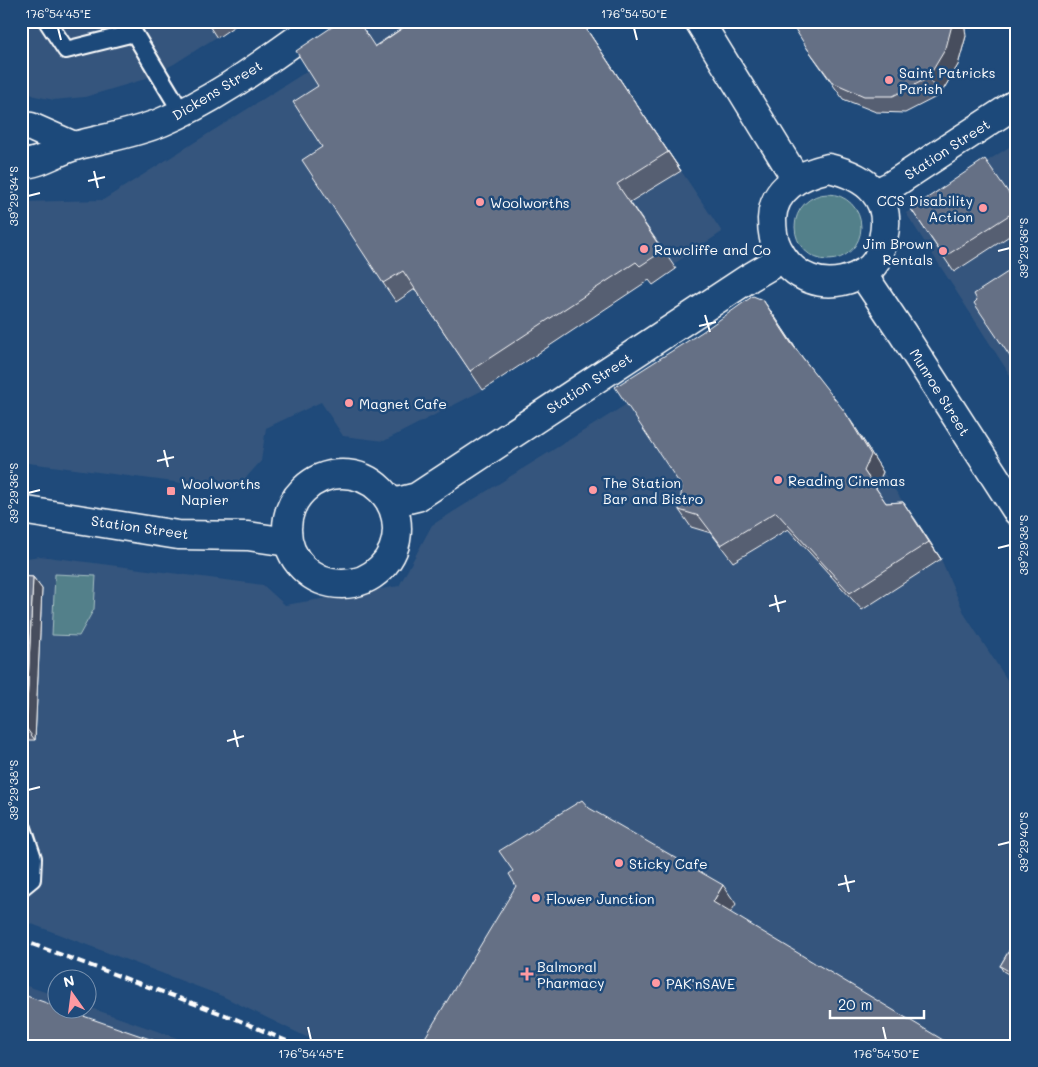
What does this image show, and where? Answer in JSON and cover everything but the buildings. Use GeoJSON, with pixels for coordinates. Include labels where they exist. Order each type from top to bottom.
{"type":"FeatureCollection","features":[{"type":"Feature","properties":{"kind":"main road","name":"Dickens Street"},"geometry":{"type":"LineString","coordinates":[[21,164],[30,164],[74,146],[133,132],[182,113],[227,87],[323,21]]}},
{"type":"Feature","properties":{"kind":"main road"},"geometry":{"type":"LineString","coordinates":[[699,21],[796,179]]}},
{"type":"Feature","properties":{"kind":"main road","name":"Station Street"},"geometry":{"type":"LineString","coordinates":[[876,193],[892,185],[1017,103]]}},
{"type":"Feature","properties":{"kind":"main road"},"geometry":{"type":"LineString","coordinates":[[21,126],[31,127],[74,146]]}},
{"type":"Feature","properties":{"kind":"main road"},"geometry":{"type":"LineString","coordinates":[[829,168],[847,172],[864,182],[876,193],[885,212],[885,230],[876,262],[862,274],[845,281],[825,283],[807,279],[793,269],[783,258],[775,243],[772,210],[780,193],[796,179],[829,168]]}},
{"type":"Feature","properties":{"kind":"main road","name":"Station Street"},"geometry":{"type":"LineString","coordinates":[[392,503],[417,497],[749,278],[783,258]]}},
{"type":"Feature","properties":{"kind":"main road","name":"Munroe Street"},"geometry":{"type":"LineString","coordinates":[[862,274],[1017,511]]}},
{"type":"Feature","properties":{"kind":"main road"},"geometry":{"type":"LineString","coordinates":[[332,474],[356,474],[377,485],[392,503],[398,526],[394,549],[381,569],[361,581],[338,584],[316,578],[298,563],[288,542],[287,520],[295,499],[311,482],[332,474]]}},
{"type":"Feature","properties":{"kind":"main road","name":"Station Street"},"geometry":{"type":"LineString","coordinates":[[21,510],[178,535],[248,536],[288,542]]}},
{"type":"Feature","properties":{"kind":"lane"},"geometry":{"type":"LineString","coordinates":[[47,21],[66,50],[132,27],[182,113]]}},
{"type":"Feature","properties":{"kind":"lane"},"geometry":{"type":"LineString","coordinates":[[21,888],[32,878],[33,858],[23,828]]}},
{"type":"Feature","properties":{"kind":"shaded area"},"geometry":{"type":"Polygon","coordinates":[[[21,21],[242,21],[174,64],[142,80],[85,97],[54,100],[26,92],[21,83],[21,21]]]}},
{"type":"Feature","properties":{"kind":"shaded area"},"geometry":{"type":"Polygon","coordinates":[[[382,21],[581,21],[722,232],[483,390],[384,441],[343,436],[321,402],[266,428],[261,461],[235,490],[21,462],[21,202],[103,200],[309,70],[382,21]]]}},
{"type":"Feature","properties":{"kind":"shaded area"},"geometry":{"type":"Polygon","coordinates":[[[1017,142],[1017,386],[906,213],[1017,142]]]}},
{"type":"Feature","properties":{"kind":"shaded area"},"geometry":{"type":"Polygon","coordinates":[[[803,360],[856,429],[941,559],[965,615],[1017,695],[1017,1046],[325,1046],[222,996],[21,920],[21,559],[40,556],[263,585],[285,605],[399,586],[432,525],[627,404],[803,360]]]}},
{"type":"Feature","properties":{"kind":"shaded area"},"geometry":{"type":"Polygon","coordinates":[[[21,984],[48,993],[48,1020],[98,1020],[98,1010],[200,1046],[21,1046],[21,984]]]}},
{"type":"Feature","properties":{"kind":"green space"},"geometry":{"type":"Polygon","coordinates":[[[828,194],[841,197],[851,204],[858,214],[861,227],[858,240],[851,250],[841,257],[828,260],[815,257],[805,250],[798,240],[795,227],[798,214],[805,204],[815,197],[828,194]]]}},
{"type":"Feature","properties":{"kind":"green space"},"geometry":{"type":"Polygon","coordinates":[[[55,574],[96,576],[94,609],[79,636],[52,635],[55,574]]]}},
{"type":"Feature","properties":{"kind":"railway"},"geometry":{"type":"LineString","coordinates":[[21,940],[236,1019],[298,1046]]}},
{"type":"Feature","properties":{"kind":"place","name":"Saint Patricks Parish"},"geometry":{"type":"Point","coordinates":[889,80]}},
{"type":"Feature","properties":{"kind":"place","name":"Woolworths"},"geometry":{"type":"Point","coordinates":[480,202]}},
{"type":"Feature","properties":{"kind":"place","name":"CCS Disability Action"},"geometry":{"type":"Point","coordinates":[983,208]}},
{"type":"Feature","properties":{"kind":"place","name":"Rawcliffe and Co"},"geometry":{"type":"Point","coordinates":[644,249]}},
{"type":"Feature","properties":{"kind":"place","name":"Jim Brown Rentals"},"geometry":{"type":"Point","coordinates":[943,251]}},
{"type":"Feature","properties":{"kind":"place","name":"Magnet Cafe"},"geometry":{"type":"Point","coordinates":[349,403]}},
{"type":"Feature","properties":{"kind":"place","name":"Reading Cinemas"},"geometry":{"type":"Point","coordinates":[778,480]}},
{"type":"Feature","properties":{"kind":"place","name":"The Station Bar and Bistro"},"geometry":{"type":"Point","coordinates":[593,490]}},
{"type":"Feature","properties":{"kind":"place","name":"Woolworths Napier"},"geometry":{"type":"Point","coordinates":[171,491]}},
{"type":"Feature","properties":{"kind":"place","name":"Sticky Cafe"},"geometry":{"type":"Point","coordinates":[619,863]}},
{"type":"Feature","properties":{"kind":"place","name":"Flower Junction"},"geometry":{"type":"Point","coordinates":[536,898]}},
{"type":"Feature","properties":{"kind":"place","name":"Balmoral Pharmacy"},"geometry":{"type":"Point","coordinates":[527,974]}},
{"type":"Feature","properties":{"kind":"place","name":"PAK'nSAVE"},"geometry":{"type":"Point","coordinates":[656,983]}}]}
